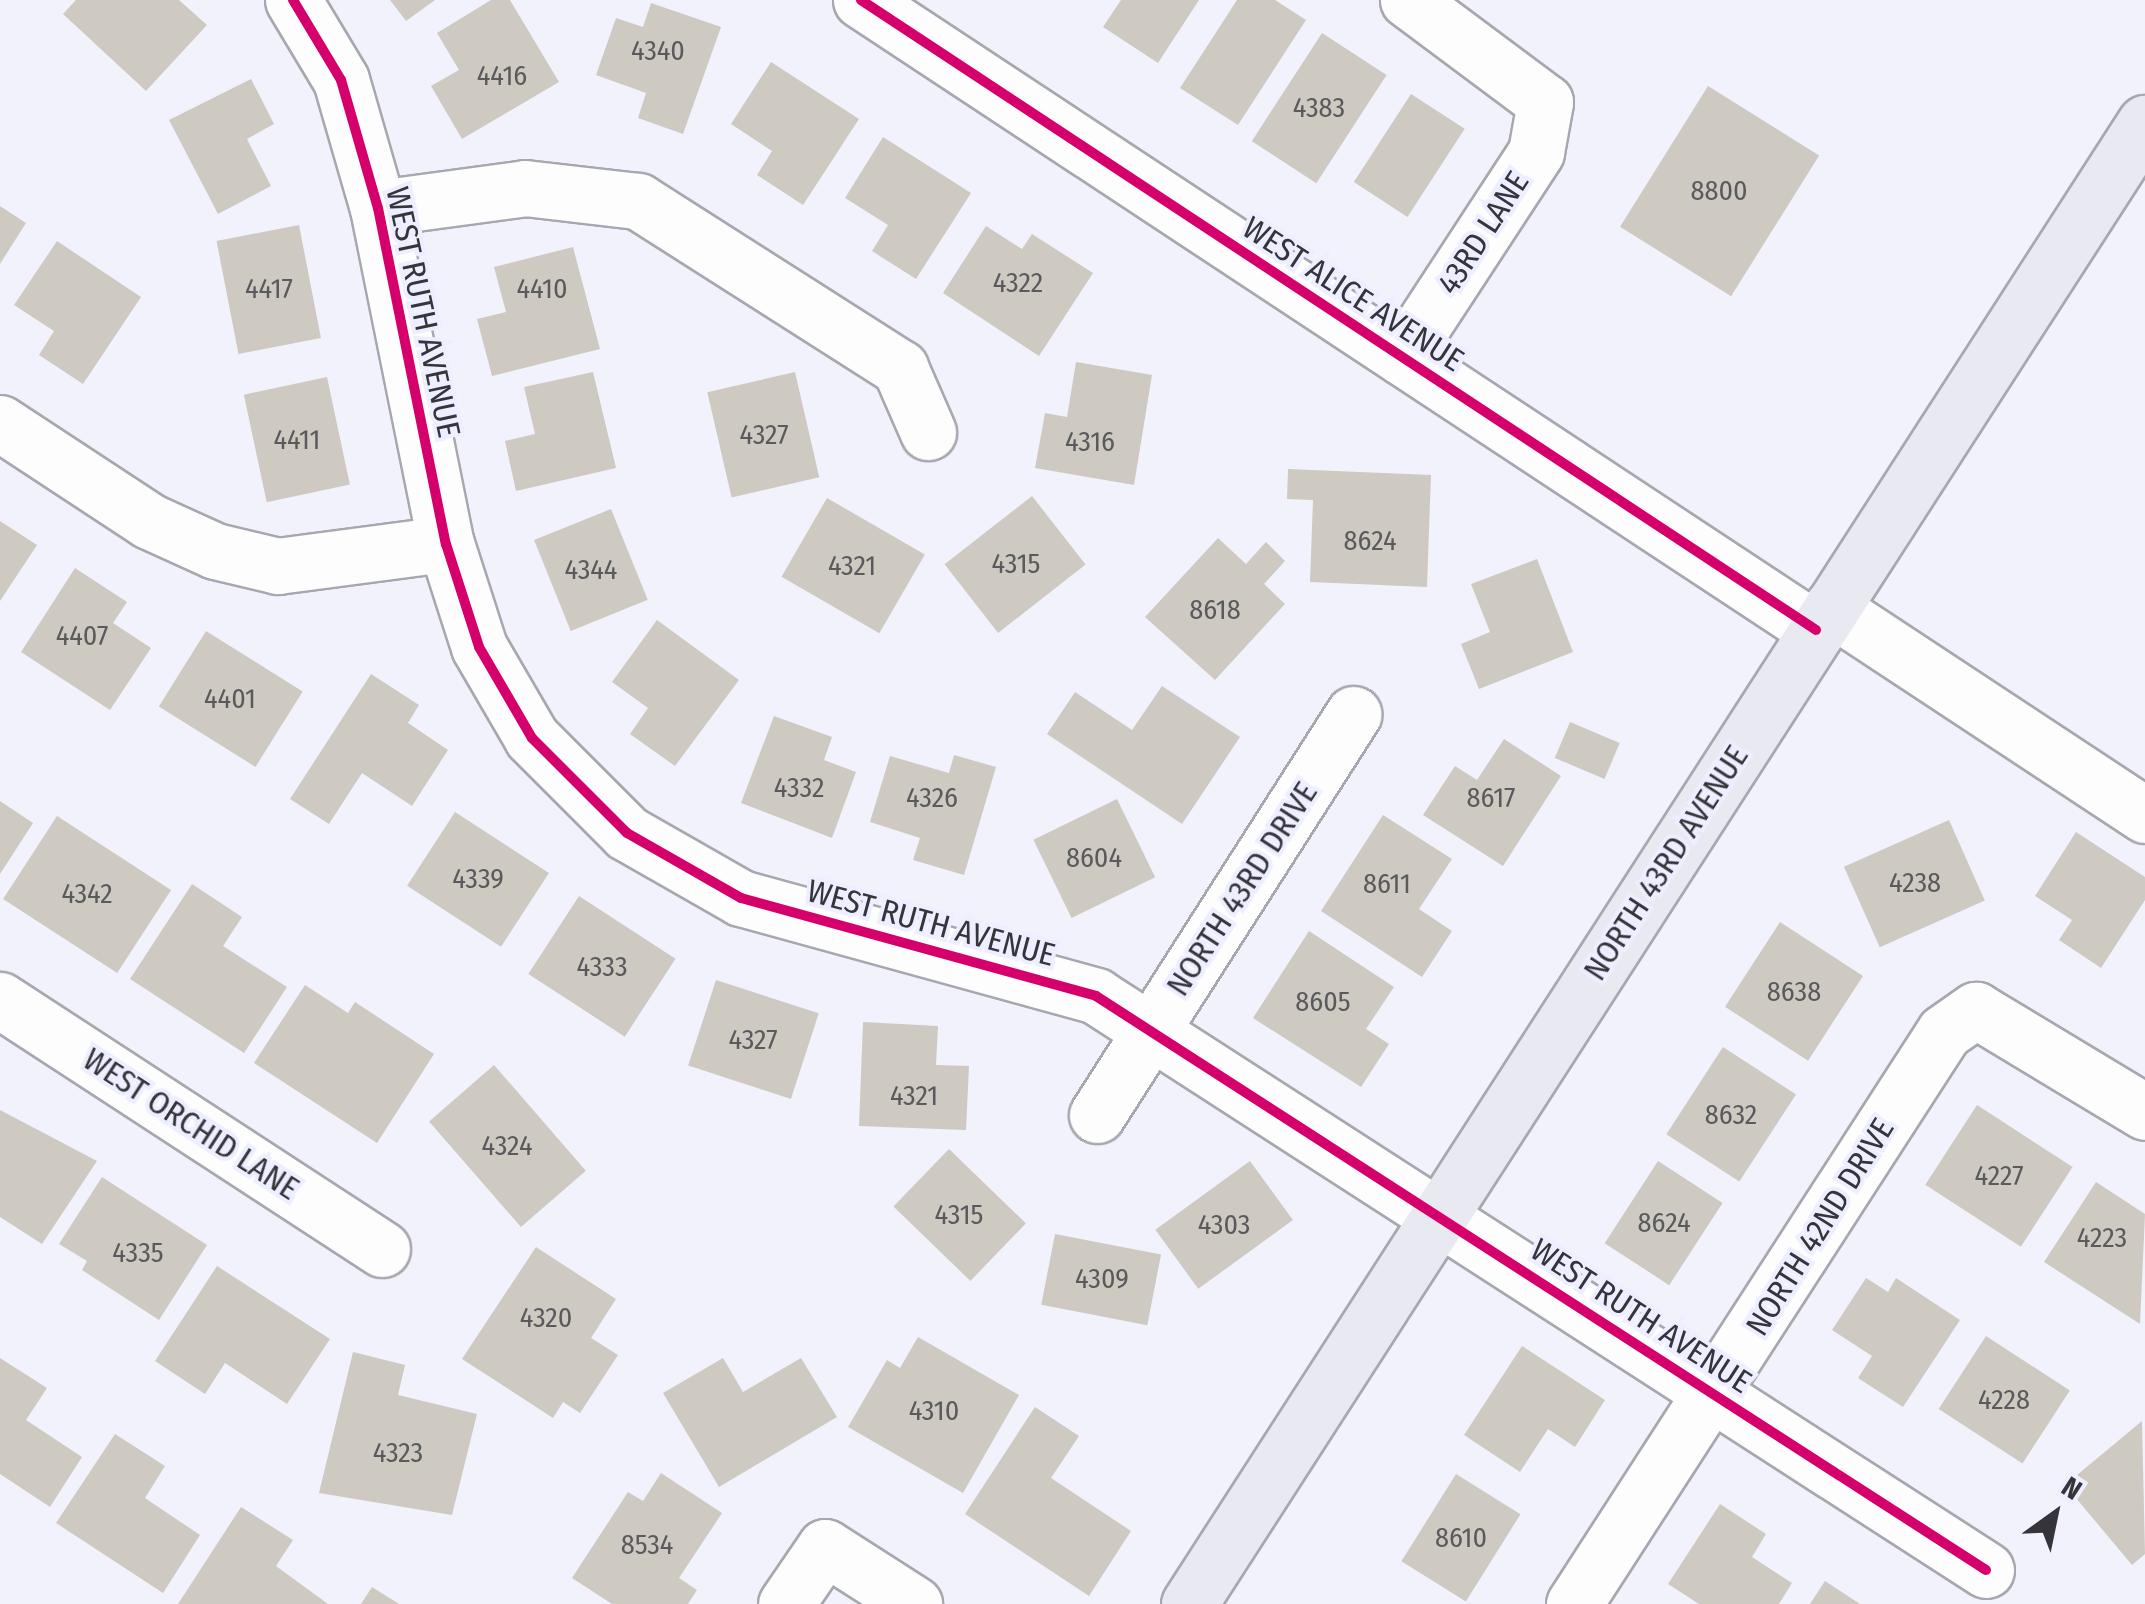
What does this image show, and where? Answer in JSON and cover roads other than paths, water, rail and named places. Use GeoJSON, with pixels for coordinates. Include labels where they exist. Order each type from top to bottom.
{"type":"FeatureCollection","features":[{"type":"Feature","properties":{"kind":"main road","name":"NORTH 43RD AVENUE"},"geometry":{"type":"LineString","coordinates":[[1190,1604],[2145,123]]}},
{"type":"Feature","properties":{"kind":"street","name":"WEST RUTH AVENUE"},"geometry":{"type":"LineString","coordinates":[[293,0],[341,80],[378,208],[446,544],[479,648],[532,738],[627,833],[742,898],[1016,970],[1096,996],[1986,1570]]}},
{"type":"Feature","properties":{"kind":"street","name":"WEST ALICE AVENUE"},"geometry":{"type":"LineString","coordinates":[[861,0],[1402,357],[2145,815]]}},
{"type":"Feature","properties":{"kind":"street","name":"43RD LANE"},"geometry":{"type":"LineString","coordinates":[[1402,357],[1536,152],[1545,102],[1408,0]]}},
{"type":"Feature","properties":{"kind":"street"},"geometry":{"type":"LineString","coordinates":[[378,208],[525,188],[638,201],[900,368],[928,432]]}},
{"type":"Feature","properties":{"kind":"street"},"geometry":{"type":"LineString","coordinates":[[0,423],[150,521],[215,551],[278,566],[446,544]]}},
{"type":"Feature","properties":{"kind":"street","name":"NORTH 43RD DRIVE"},"geometry":{"type":"LineString","coordinates":[[1097,1115],[1354,714]]}},
{"type":"Feature","properties":{"kind":"street","name":"WEST ORCHID LANE"},"geometry":{"type":"LineString","coordinates":[[0,1000],[382,1249]]}},
{"type":"Feature","properties":{"kind":"street","name":"NORTH 42ND DRIVE"},"geometry":{"type":"LineString","coordinates":[[1574,1604],[1714,1394],[1944,1032],[1976,1010],[2145,1112]]}},
{"type":"Feature","properties":{"kind":"street"},"geometry":{"type":"LineString","coordinates":[[786,1604],[825,1547],[914,1604]]}}]}
